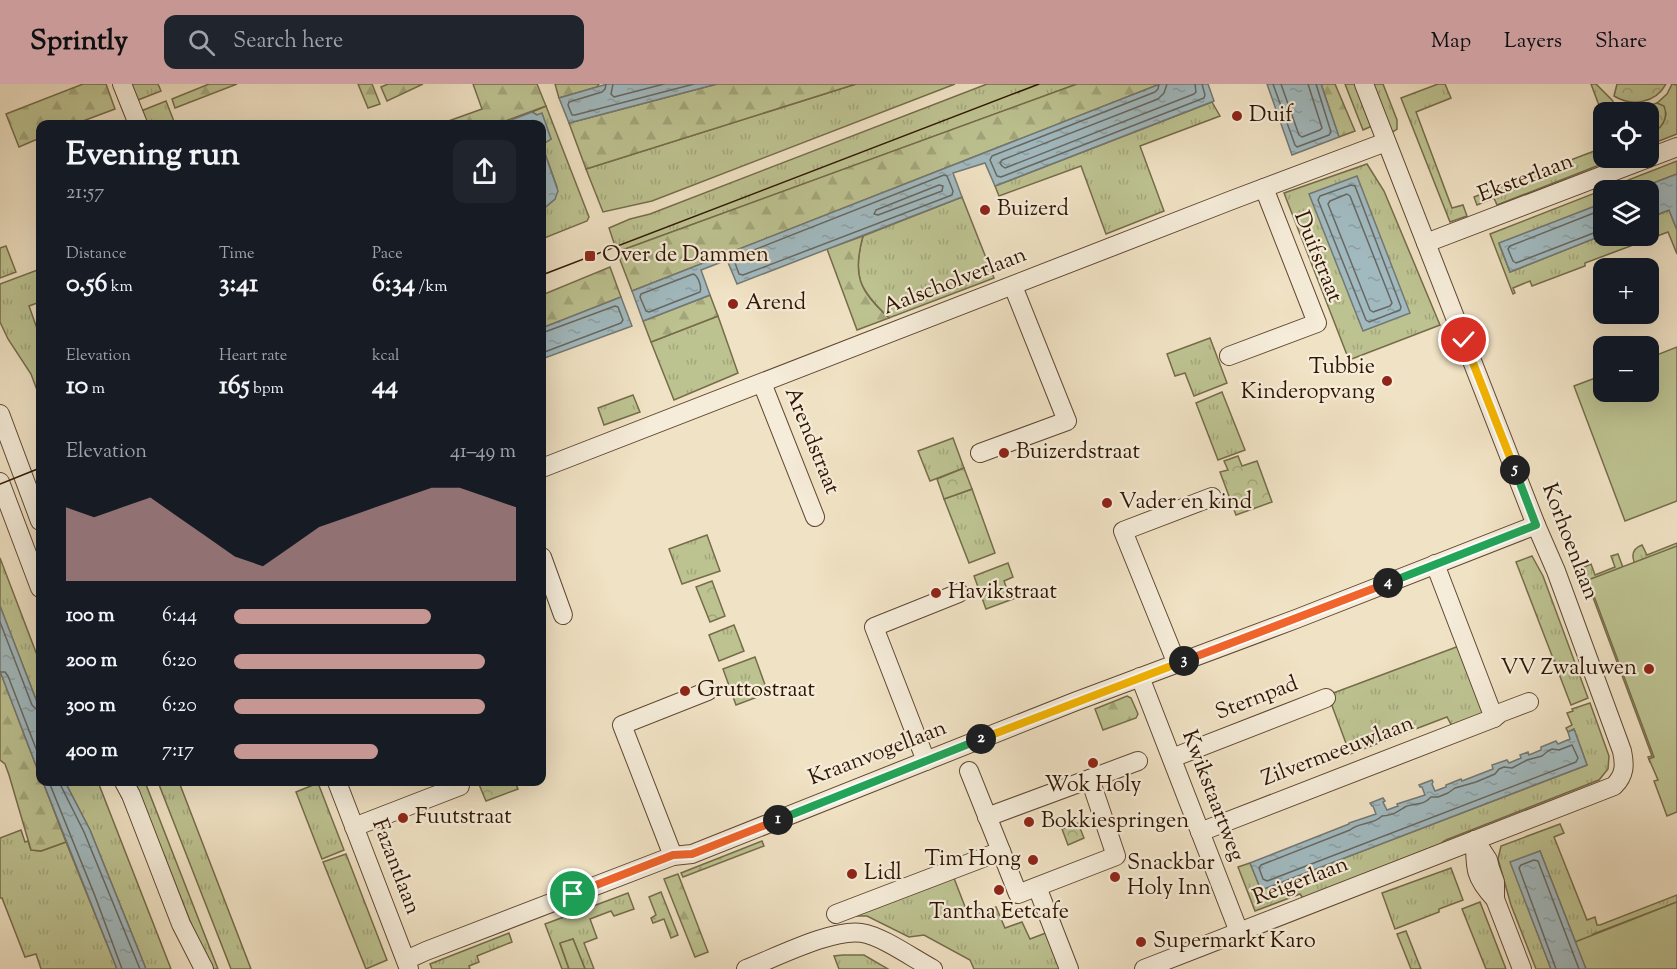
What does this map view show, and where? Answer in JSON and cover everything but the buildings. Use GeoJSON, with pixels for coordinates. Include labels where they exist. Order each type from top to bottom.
{"type":"FeatureCollection","features":[{"type":"Feature","properties":{"kind":"street"},"geometry":{"type":"LineString","coordinates":[[122,84],[136,120]]}},
{"type":"Feature","properties":{"kind":"street","name":"Korhoenlaan"},"geometry":{"type":"LineString","coordinates":[[1364,84],[1556,571],[1622,751],[1624,769],[1621,779],[1614,786],[1475,840]]}},
{"type":"Feature","properties":{"kind":"street","name":"Aalscholverlaan"},"geometry":{"type":"LineString","coordinates":[[546,466],[1386,142]]}},
{"type":"Feature","properties":{"kind":"street","name":"Eksterlaan"},"geometry":{"type":"LineString","coordinates":[[1426,243],[1677,147]]}},
{"type":"Feature","properties":{"kind":"street","name":"Duifstraat"},"geometry":{"type":"LineString","coordinates":[[1229,356],[1317,323],[1264,188]]}},
{"type":"Feature","properties":{"kind":"street"},"geometry":{"type":"LineString","coordinates":[[981,453],[1067,420],[1013,286]]}},
{"type":"Feature","properties":{"kind":"street","name":"Arendstraat"},"geometry":{"type":"LineString","coordinates":[[762,383],[815,517]]}},
{"type":"Feature","properties":{"kind":"street"},"geometry":{"type":"LineString","coordinates":[[0,414],[36,510]]}},
{"type":"Feature","properties":{"kind":"street"},"geometry":{"type":"LineString","coordinates":[[0,482],[36,577]]}},
{"type":"Feature","properties":{"kind":"street"},"geometry":{"type":"LineString","coordinates":[[1177,664],[1124,531],[1212,497]]}},
{"type":"Feature","properties":{"kind":"street","name":"Kraanvogellaan"},"geometry":{"type":"LineString","coordinates":[[407,965],[426,951],[673,855],[692,854],[1140,677],[1536,525]]}},
{"type":"Feature","properties":{"kind":"street"},"geometry":{"type":"LineString","coordinates":[[1435,564],[1494,718]]}},
{"type":"Feature","properties":{"kind":"street"},"geometry":{"type":"LineString","coordinates":[[546,568],[563,615]]}},
{"type":"Feature","properties":{"kind":"street"},"geometry":{"type":"LineString","coordinates":[[926,761],[874,627],[959,593]]}},
{"type":"Feature","properties":{"kind":"street","name":"Kwikstaartweg"},"geometry":{"type":"LineString","coordinates":[[1140,677],[1239,932]]}},
{"type":"Feature","properties":{"kind":"street"},"geometry":{"type":"LineString","coordinates":[[673,855],[622,725],[708,691]]}},
{"type":"Feature","properties":{"kind":"street","name":"Sternpad"},"geometry":{"type":"LineString","coordinates":[[1172,758],[1326,698]]}},
{"type":"Feature","properties":{"kind":"street","name":"Zilvermeeuwlaan"},"geometry":{"type":"LineString","coordinates":[[1200,832],[1494,718],[1500,713],[1529,702]]}},
{"type":"Feature","properties":{"kind":"street"},"geometry":{"type":"LineString","coordinates":[[987,817],[1138,761]]}},
{"type":"Feature","properties":{"kind":"street"},"geometry":{"type":"LineString","coordinates":[[969,771],[1018,894],[1116,856],[1090,779]]}},
{"type":"Feature","properties":{"kind":"street"},"geometry":{"type":"LineString","coordinates":[[127,786],[181,924],[204,969]]}},
{"type":"Feature","properties":{"kind":"street","name":"Fazantlaan"},"geometry":{"type":"LineString","coordinates":[[339,786],[407,965]]}},
{"type":"Feature","properties":{"kind":"street"},"geometry":{"type":"LineString","coordinates":[[354,827],[460,786]]}},
{"type":"Feature","properties":{"kind":"street"},"geometry":{"type":"LineString","coordinates":[[1475,840],[1488,860],[1495,882],[1495,899],[1522,969]]}},
{"type":"Feature","properties":{"kind":"street","name":"Reigerlaan"},"geometry":{"type":"LineString","coordinates":[[1144,969],[1475,840]]}},
{"type":"Feature","properties":{"kind":"street"},"geometry":{"type":"LineString","coordinates":[[836,914],[1001,851]]}},
{"type":"Feature","properties":{"kind":"street"},"geometry":{"type":"LineString","coordinates":[[1037,887],[1069,969]]}},
{"type":"Feature","properties":{"kind":"street"},"geometry":{"type":"LineString","coordinates":[[181,924],[193,969]]}},
{"type":"Feature","properties":{"kind":"street"},"geometry":{"type":"LineString","coordinates":[[746,969],[816,941],[843,933],[862,933],[881,939],[933,969]]}},
{"type":"Feature","properties":{"kind":"green space"},"geometry":{"type":"Polygon","coordinates":[[[83,84],[106,84],[115,109],[86,120],[36,120],[36,140],[19,147],[6,114],[83,84]]]}},
{"type":"Feature","properties":{"kind":"green space"},"geometry":{"type":"Polygon","coordinates":[[[131,84],[158,84],[161,91],[138,100],[131,84]]]}},
{"type":"Feature","properties":{"kind":"green space"},"geometry":{"type":"Polygon","coordinates":[[[209,84],[237,84],[175,108],[172,99],[209,84]]]}},
{"type":"Feature","properties":{"kind":"green space"},"geometry":{"type":"Polygon","coordinates":[[[358,84],[372,84],[380,104],[368,108],[358,84]]]}},
{"type":"Feature","properties":{"kind":"green space"},"geometry":{"type":"Polygon","coordinates":[[[388,84],[423,84],[387,101],[381,87],[388,84]]]}},
{"type":"Feature","properties":{"kind":"green space"},"geometry":{"type":"Polygon","coordinates":[[[473,84],[537,84],[546,106],[508,120],[451,120],[482,109],[473,84]]]}},
{"type":"Feature","properties":{"kind":"green space"},"geometry":{"type":"Polygon","coordinates":[[[555,84],[599,84],[597,87],[559,98],[555,84]]]}},
{"type":"Feature","properties":{"kind":"green space"},"geometry":{"type":"Polygon","coordinates":[[[717,84],[856,84],[586,169],[569,123],[717,84]]]}},
{"type":"Feature","properties":{"kind":"green space"},"geometry":{"type":"Polygon","coordinates":[[[856,84],[955,84],[652,201],[603,212],[586,169],[856,84]]]}},
{"type":"Feature","properties":{"kind":"green space"},"geometry":{"type":"Polygon","coordinates":[[[987,84],[1077,84],[617,252],[609,228],[987,84]]]}},
{"type":"Feature","properties":{"kind":"green space"},"geometry":{"type":"Polygon","coordinates":[[[1077,84],[1160,84],[632,291],[617,252],[1077,84]]]}},
{"type":"Feature","properties":{"kind":"green space"},"geometry":{"type":"Polygon","coordinates":[[[1321,84],[1335,84],[1355,131],[1339,137],[1321,84]]]}},
{"type":"Feature","properties":{"kind":"green space"},"geometry":{"type":"Polygon","coordinates":[[[1345,84],[1356,84],[1372,126],[1363,130],[1345,84]]]}},
{"type":"Feature","properties":{"kind":"green space"},"geometry":{"type":"Polygon","coordinates":[[[1372,84],[1383,84],[1397,120],[1397,129],[1391,133],[1372,84]]]}},
{"type":"Feature","properties":{"kind":"green space"},"geometry":{"type":"Polygon","coordinates":[[[1438,84],[1445,84],[1451,98],[1416,112],[1452,208],[1463,205],[1467,216],[1450,222],[1401,98],[1438,84]]]}},
{"type":"Feature","properties":{"kind":"green space"},"geometry":{"type":"Polygon","coordinates":[[[1591,84],[1596,84],[1613,101],[1598,102],[1591,84]]]}},
{"type":"Feature","properties":{"kind":"green space"},"geometry":{"type":"Polygon","coordinates":[[[1617,84],[1666,84],[1656,95],[1643,101],[1628,101],[1614,96],[1617,84]]]}},
{"type":"Feature","properties":{"kind":"green space"},"geometry":{"type":"Polygon","coordinates":[[[1672,84],[1677,85],[1677,134],[1659,141],[1659,127],[1666,113],[1658,102],[1667,94],[1672,84]]]}},
{"type":"Feature","properties":{"kind":"green space"},"geometry":{"type":"Polygon","coordinates":[[[166,101],[173,120],[144,120],[141,111],[166,101]]]}},
{"type":"Feature","properties":{"kind":"green space"},"geometry":{"type":"Polygon","coordinates":[[[1212,102],[1220,116],[1140,146],[1164,211],[1106,234],[1081,166],[999,196],[995,186],[1212,102]]]}},
{"type":"Feature","properties":{"kind":"green space"},"geometry":{"type":"Polygon","coordinates":[[[1659,104],[1664,106],[1665,111],[1665,120],[1660,127],[1659,104]]]}},
{"type":"Feature","properties":{"kind":"green space"},"geometry":{"type":"Polygon","coordinates":[[[546,106],[589,217],[587,221],[546,237],[546,207],[555,199],[557,187],[546,156],[546,142],[551,139],[546,120],[542,114],[537,115],[532,112],[546,106]]]}},
{"type":"Feature","properties":{"kind":"green space"},"geometry":{"type":"Polygon","coordinates":[[[1593,151],[1593,167],[1497,205],[1494,198],[1477,205],[1474,197],[1593,151]]]}},
{"type":"Feature","properties":{"kind":"green space"},"geometry":{"type":"Polygon","coordinates":[[[1677,161],[1677,174],[1659,181],[1628,180],[1677,161]]]}},
{"type":"Feature","properties":{"kind":"green space"},"geometry":{"type":"Polygon","coordinates":[[[1367,164],[1384,191],[1440,325],[1349,360],[1284,193],[1367,164]]]}},
{"type":"Feature","properties":{"kind":"green space"},"geometry":{"type":"Polygon","coordinates":[[[1593,194],[1593,207],[1499,244],[1510,272],[1593,239],[1593,246],[1631,246],[1593,258],[1585,263],[1585,266],[1532,286],[1530,281],[1513,288],[1515,293],[1513,294],[1490,234],[1593,194]]]}},
{"type":"Feature","properties":{"kind":"green space"},"geometry":{"type":"Polygon","coordinates":[[[962,197],[994,278],[889,318],[871,299],[861,282],[858,262],[863,236],[962,197]]]}},
{"type":"Feature","properties":{"kind":"green space"},"geometry":{"type":"Polygon","coordinates":[[[1669,210],[1677,230],[1677,254],[1668,232],[1659,235],[1659,214],[1669,210]]]}},
{"type":"Feature","properties":{"kind":"green space"},"geometry":{"type":"Polygon","coordinates":[[[863,236],[858,262],[861,282],[871,299],[889,318],[857,330],[827,249],[863,236]]]}},
{"type":"Feature","properties":{"kind":"green space"},"geometry":{"type":"Polygon","coordinates":[[[6,246],[16,272],[0,278],[0,248],[6,246]]]}},
{"type":"Feature","properties":{"kind":"green space"},"geometry":{"type":"Polygon","coordinates":[[[610,267],[621,297],[546,326],[546,293],[610,267]]]}},
{"type":"Feature","properties":{"kind":"green space"},"geometry":{"type":"Polygon","coordinates":[[[36,270],[36,303],[29,306],[36,326],[36,387],[31,374],[8,339],[0,322],[0,284],[36,270]]]}},
{"type":"Feature","properties":{"kind":"green space"},"geometry":{"type":"Polygon","coordinates":[[[710,295],[718,316],[651,342],[643,321],[710,295]]]}},
{"type":"Feature","properties":{"kind":"green space"},"geometry":{"type":"Polygon","coordinates":[[[718,316],[738,373],[674,400],[651,342],[718,316]]]}},
{"type":"Feature","properties":{"kind":"green space"},"geometry":{"type":"Polygon","coordinates":[[[1210,338],[1227,383],[1194,396],[1185,373],[1175,376],[1167,354],[1210,338]]]}},
{"type":"Feature","properties":{"kind":"green space"},"geometry":{"type":"Polygon","coordinates":[[[1677,347],[1677,501],[1625,521],[1574,386],[1593,379],[1593,402],[1659,402],[1659,354],[1677,347]]]}},
{"type":"Feature","properties":{"kind":"green space"},"geometry":{"type":"Polygon","coordinates":[[[1222,392],[1245,450],[1218,460],[1196,403],[1222,392]]]}},
{"type":"Feature","properties":{"kind":"green space"},"geometry":{"type":"Polygon","coordinates":[[[633,395],[640,412],[604,425],[598,408],[633,395]]]}},
{"type":"Feature","properties":{"kind":"green space"},"geometry":{"type":"Polygon","coordinates":[[[953,438],[964,468],[930,481],[918,451],[953,438]]]}},
{"type":"Feature","properties":{"kind":"green space"},"geometry":{"type":"Polygon","coordinates":[[[1238,456],[1242,466],[1257,461],[1272,502],[1236,515],[1220,472],[1228,470],[1224,461],[1238,456]]]}},
{"type":"Feature","properties":{"kind":"green space"},"geometry":{"type":"Polygon","coordinates":[[[964,468],[972,489],[944,499],[937,479],[964,468]]]}},
{"type":"Feature","properties":{"kind":"green space"},"geometry":{"type":"Polygon","coordinates":[[[972,489],[995,553],[969,563],[944,499],[972,489]]]}},
{"type":"Feature","properties":{"kind":"green space"},"geometry":{"type":"Polygon","coordinates":[[[707,535],[720,571],[682,584],[669,549],[707,535]]]}},
{"type":"Feature","properties":{"kind":"green space"},"geometry":{"type":"Polygon","coordinates":[[[1677,543],[1677,547],[1640,577],[1633,558],[1637,548],[1642,545],[1647,555],[1677,543]]]}},
{"type":"Feature","properties":{"kind":"green space","name":"VV Zwaluwen"},"geometry":{"type":"Polygon","coordinates":[[[1677,546],[1677,812],[1667,816],[1654,781],[1658,780],[1649,759],[1654,757],[1588,580],[1677,546]]]}},
{"type":"Feature","properties":{"kind":"green space"},"geometry":{"type":"Polygon","coordinates":[[[1618,554],[1628,581],[1668,756],[1650,762],[1648,757],[1652,756],[1582,568],[1591,564],[1595,575],[1615,567],[1611,556],[1618,554]]]}},
{"type":"Feature","properties":{"kind":"green space"},"geometry":{"type":"Polygon","coordinates":[[[1532,556],[1543,576],[1588,698],[1571,705],[1516,562],[1532,556]]]}},
{"type":"Feature","properties":{"kind":"green space"},"geometry":{"type":"Polygon","coordinates":[[[0,558],[36,652],[36,700],[0,606],[0,558]]]}},
{"type":"Feature","properties":{"kind":"green space"},"geometry":{"type":"Polygon","coordinates":[[[1008,563],[1013,577],[1004,581],[1008,592],[1018,589],[1021,596],[986,609],[974,576],[1008,563]]]}},
{"type":"Feature","properties":{"kind":"green space"},"geometry":{"type":"Polygon","coordinates":[[[712,581],[725,616],[710,622],[696,587],[712,581]]]}},
{"type":"Feature","properties":{"kind":"green space"},"geometry":{"type":"Polygon","coordinates":[[[734,625],[744,651],[719,661],[709,635],[734,625]]]}},
{"type":"Feature","properties":{"kind":"green space"},"geometry":{"type":"Polygon","coordinates":[[[1459,646],[1484,714],[1453,728],[1447,717],[1350,754],[1328,695],[1459,646]]]}},
{"type":"Feature","properties":{"kind":"green space"},"geometry":{"type":"Polygon","coordinates":[[[755,657],[768,693],[736,705],[723,669],[755,657]]]}},
{"type":"Feature","properties":{"kind":"green space"},"geometry":{"type":"Polygon","coordinates":[[[0,671],[36,766],[36,786],[45,786],[66,842],[41,851],[31,850],[9,775],[5,764],[0,760],[0,671]]]}},
{"type":"Feature","properties":{"kind":"green space"},"geometry":{"type":"Polygon","coordinates":[[[1127,696],[1131,698],[1138,714],[1136,718],[1103,730],[1095,709],[1127,696]]]}},
{"type":"Feature","properties":{"kind":"green space"},"geometry":{"type":"Polygon","coordinates":[[[1590,703],[1609,756],[1608,769],[1599,780],[1303,898],[1300,894],[1255,911],[1238,867],[1250,863],[1261,890],[1587,765],[1574,729],[1568,732],[1566,728],[1572,725],[1567,713],[1590,703]]]}},
{"type":"Feature","properties":{"kind":"green space"},"geometry":{"type":"Polygon","coordinates":[[[67,786],[100,786],[171,969],[146,969],[90,830],[67,786]]]}},
{"type":"Feature","properties":{"kind":"green space"},"geometry":{"type":"Polygon","coordinates":[[[137,786],[147,786],[218,969],[209,969],[137,786]]]}},
{"type":"Feature","properties":{"kind":"green space"},"geometry":{"type":"Polygon","coordinates":[[[160,786],[181,786],[251,969],[231,969],[160,786]]]}},
{"type":"Feature","properties":{"kind":"green space"},"geometry":{"type":"Polygon","coordinates":[[[311,786],[319,786],[344,850],[322,859],[296,792],[311,786]]]}},
{"type":"Feature","properties":{"kind":"green space"},"geometry":{"type":"Polygon","coordinates":[[[480,786],[517,786],[518,789],[486,801],[480,786]]]}},
{"type":"Feature","properties":{"kind":"green space"},"geometry":{"type":"Polygon","coordinates":[[[1078,823],[1084,838],[1068,845],[1062,829],[1078,823]]]}},
{"type":"Feature","properties":{"kind":"green space"},"geometry":{"type":"Polygon","coordinates":[[[1560,824],[1564,833],[1554,837],[1587,920],[1595,917],[1597,925],[1600,925],[1677,895],[1677,902],[1593,934],[1586,969],[1540,851],[1511,863],[1551,969],[1536,969],[1511,905],[1498,859],[1501,846],[1560,824]]]}},
{"type":"Feature","properties":{"kind":"green space"},"geometry":{"type":"Polygon","coordinates":[[[21,830],[31,850],[41,851],[66,842],[117,969],[41,969],[36,954],[25,957],[2,898],[0,898],[0,838],[21,830]]]}},
{"type":"Feature","properties":{"kind":"green space"},"geometry":{"type":"Polygon","coordinates":[[[762,841],[764,846],[683,877],[681,873],[762,841]]]}},
{"type":"Feature","properties":{"kind":"green space"},"geometry":{"type":"Polygon","coordinates":[[[346,854],[387,960],[366,969],[323,862],[346,854]]]}},
{"type":"Feature","properties":{"kind":"green space"},"geometry":{"type":"Polygon","coordinates":[[[1451,868],[1463,900],[1395,929],[1382,893],[1451,868]]]}},
{"type":"Feature","properties":{"kind":"green space"},"geometry":{"type":"Polygon","coordinates":[[[952,873],[969,917],[996,907],[1005,928],[1022,922],[1030,939],[1051,931],[1066,969],[974,969],[970,960],[924,935],[909,937],[867,916],[854,916],[952,873]]]}},
{"type":"Feature","properties":{"kind":"green space"},"geometry":{"type":"Polygon","coordinates":[[[678,874],[708,952],[695,957],[664,879],[678,874]]]}},
{"type":"Feature","properties":{"kind":"green space"},"geometry":{"type":"Polygon","coordinates":[[[661,892],[678,935],[671,938],[664,919],[653,923],[651,918],[656,915],[649,897],[661,892]]]}},
{"type":"Feature","properties":{"kind":"green space"},"geometry":{"type":"Polygon","coordinates":[[[628,893],[634,909],[614,916],[611,911],[590,919],[597,938],[584,943],[594,969],[585,969],[573,939],[560,944],[569,969],[562,969],[545,924],[628,893]]]}},
{"type":"Feature","properties":{"kind":"green space"},"geometry":{"type":"Polygon","coordinates":[[[1480,902],[1506,969],[1486,969],[1462,909],[1480,902]]]}},
{"type":"Feature","properties":{"kind":"green space"},"geometry":{"type":"Polygon","coordinates":[[[1677,902],[1677,969],[1586,969],[1575,942],[1677,902]]]}},
{"type":"Feature","properties":{"kind":"green space"},"geometry":{"type":"Polygon","coordinates":[[[1406,931],[1421,969],[1411,969],[1397,934],[1406,931]]]}},
{"type":"Feature","properties":{"kind":"green space"},"geometry":{"type":"Polygon","coordinates":[[[509,933],[512,942],[477,956],[479,962],[469,966],[470,969],[432,969],[430,964],[509,933]]]}},
{"type":"Feature","properties":{"kind":"green space"},"geometry":{"type":"Polygon","coordinates":[[[573,939],[585,969],[569,969],[560,943],[573,939]]]}},
{"type":"Feature","properties":{"kind":"green space"},"geometry":{"type":"Polygon","coordinates":[[[864,955],[888,969],[839,969],[834,956],[864,955]]]}},
{"type":"Feature","properties":{"kind":"water"},"geometry":{"type":"Polygon","coordinates":[[[607,84],[717,84],[569,123],[559,98],[607,84]]]}},
{"type":"Feature","properties":{"kind":"water"},"geometry":{"type":"Polygon","coordinates":[[[1160,84],[1208,84],[1214,101],[995,186],[985,163],[953,173],[962,197],[737,284],[727,260],[701,270],[710,295],[643,321],[632,291],[1160,84]]]}},
{"type":"Feature","properties":{"kind":"water"},"geometry":{"type":"Polygon","coordinates":[[[1267,84],[1321,84],[1339,137],[1292,155],[1267,84]]]}},
{"type":"Feature","properties":{"kind":"water"},"geometry":{"type":"Polygon","coordinates":[[[532,112],[537,115],[542,113],[544,120],[511,120],[532,112]]]}},
{"type":"Feature","properties":{"kind":"water"},"geometry":{"type":"Polygon","coordinates":[[[546,125],[551,139],[546,142],[546,125]]]}},
{"type":"Feature","properties":{"kind":"water"},"geometry":{"type":"Polygon","coordinates":[[[546,157],[558,191],[555,199],[546,207],[546,157]]]}},
{"type":"Feature","properties":{"kind":"water"},"geometry":{"type":"Polygon","coordinates":[[[1677,174],[1677,230],[1669,210],[1659,214],[1659,181],[1677,174]]]}},
{"type":"Feature","properties":{"kind":"water"},"geometry":{"type":"Polygon","coordinates":[[[1357,176],[1410,313],[1363,331],[1309,194],[1357,176]]]}},
{"type":"Feature","properties":{"kind":"water"},"geometry":{"type":"Polygon","coordinates":[[[1593,207],[1593,239],[1510,272],[1499,243],[1593,207]]]}},
{"type":"Feature","properties":{"kind":"water"},"geometry":{"type":"Polygon","coordinates":[[[621,297],[632,326],[546,358],[546,326],[621,297]]]}},
{"type":"Feature","properties":{"kind":"water"},"geometry":{"type":"Polygon","coordinates":[[[0,606],[36,700],[36,766],[0,671],[0,606]]]}},
{"type":"Feature","properties":{"kind":"water"},"geometry":{"type":"Polygon","coordinates":[[[1574,729],[1587,765],[1261,890],[1250,863],[1376,814],[1370,803],[1383,798],[1387,810],[1398,806],[1397,804],[1425,795],[1419,785],[1432,780],[1435,791],[1461,779],[1462,781],[1493,769],[1492,765],[1507,760],[1509,763],[1521,758],[1520,755],[1528,752],[1529,755],[1556,741],[1558,744],[1570,739],[1568,732],[1574,729]]]}},
{"type":"Feature","properties":{"kind":"water"},"geometry":{"type":"Polygon","coordinates":[[[45,786],[67,786],[90,830],[146,969],[117,969],[45,786]]]}},
{"type":"Feature","properties":{"kind":"water"},"geometry":{"type":"Polygon","coordinates":[[[1540,851],[1586,969],[1551,969],[1510,862],[1540,851]]]}},
{"type":"Feature","properties":{"kind":"tram line"},"geometry":{"type":"LineString","coordinates":[[546,273],[1039,84]]}},
{"type":"Feature","properties":{"kind":"tram line"},"geometry":{"type":"LineString","coordinates":[[0,484],[36,470]]}},
{"type":"Feature","properties":{"kind":"place","name":"Duif"},"geometry":{"type":"Point","coordinates":[1237,116]}},
{"type":"Feature","properties":{"kind":"place","name":"Buizerd"},"geometry":{"type":"Point","coordinates":[985,210]}},
{"type":"Feature","properties":{"kind":"place","name":"Over de Dammen"},"geometry":{"type":"Point","coordinates":[590,256]}},
{"type":"Feature","properties":{"kind":"place","name":"Arend"},"geometry":{"type":"Point","coordinates":[733,304]}},
{"type":"Feature","properties":{"kind":"place","name":"Tubbie Kinderopvang"},"geometry":{"type":"Point","coordinates":[1387,381]}},
{"type":"Feature","properties":{"kind":"place","name":"Buizerdstraat"},"geometry":{"type":"Point","coordinates":[1004,453]}},
{"type":"Feature","properties":{"kind":"place","name":"Vader en kind"},"geometry":{"type":"Point","coordinates":[1107,503]}},
{"type":"Feature","properties":{"kind":"place","name":"Havikstraat"},"geometry":{"type":"Point","coordinates":[936,593]}},
{"type":"Feature","properties":{"kind":"place","name":"VV Zwaluwen"},"geometry":{"type":"Point","coordinates":[1649,669]}},
{"type":"Feature","properties":{"kind":"place","name":"Gruttostraat"},"geometry":{"type":"Point","coordinates":[685,691]}},
{"type":"Feature","properties":{"kind":"place","name":"Wok Holy"},"geometry":{"type":"Point","coordinates":[1093,763]}},
{"type":"Feature","properties":{"kind":"place","name":"Fuutstraat"},"geometry":{"type":"Point","coordinates":[403,818]}},
{"type":"Feature","properties":{"kind":"place","name":"Bokkiespringen"},"geometry":{"type":"Point","coordinates":[1029,822]}},
{"type":"Feature","properties":{"kind":"place","name":"Tim Hong"},"geometry":{"type":"Point","coordinates":[1033,860]}},
{"type":"Feature","properties":{"kind":"place","name":"Lidl"},"geometry":{"type":"Point","coordinates":[852,874]}},
{"type":"Feature","properties":{"kind":"place","name":"Snackbar Holy Inn"},"geometry":{"type":"Point","coordinates":[1115,877]}},
{"type":"Feature","properties":{"kind":"place","name":"Tantha Eetcafe"},"geometry":{"type":"Point","coordinates":[999,890]}},
{"type":"Feature","properties":{"kind":"place","name":"Supermarkt Karo"},"geometry":{"type":"Point","coordinates":[1141,942]}},
{"type":"Feature","properties":{"kind":"route"},"geometry":{"type":"LineString","coordinates":[[573,894],[673,855],[692,854],[1074,702],[1296,619],[1536,525],[1464,340]]}}]}
